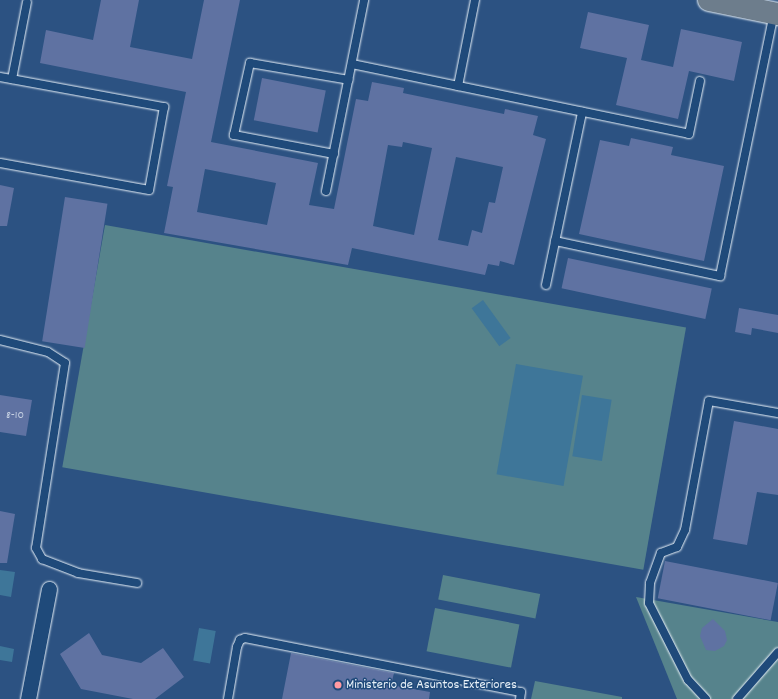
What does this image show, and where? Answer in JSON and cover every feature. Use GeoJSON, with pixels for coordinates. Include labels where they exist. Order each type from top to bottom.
{"type":"FeatureCollection","features":[{"type":"Feature","properties":{"kind":"main road"},"geometry":{"type":"LineString","coordinates":[[709,0],[776,9]]}},
{"type":"Feature","properties":{"kind":"street"},"geometry":{"type":"LineString","coordinates":[[28,699],[49,589]]}},
{"type":"Feature","properties":{"kind":"lane"},"geometry":{"type":"LineString","coordinates":[[326,191],[364,0]]}},
{"type":"Feature","properties":{"kind":"lane"},"geometry":{"type":"LineString","coordinates":[[458,86],[475,0]]}},
{"type":"Feature","properties":{"kind":"lane"},"geometry":{"type":"LineString","coordinates":[[12,79],[26,1]]}},
{"type":"Feature","properties":{"kind":"lane"},"geometry":{"type":"LineString","coordinates":[[555,241],[720,276],[776,9]]}},
{"type":"Feature","properties":{"kind":"lane"},"geometry":{"type":"LineString","coordinates":[[334,154],[234,135],[250,63],[349,80]]}},
{"type":"Feature","properties":{"kind":"lane"},"geometry":{"type":"LineString","coordinates":[[352,64],[689,134],[700,81]]}},
{"type":"Feature","properties":{"kind":"lane"},"geometry":{"type":"LineString","coordinates":[[0,77],[164,107],[149,190],[0,163]]}},
{"type":"Feature","properties":{"kind":"lane"},"geometry":{"type":"LineString","coordinates":[[546,285],[582,112]]}},
{"type":"Feature","properties":{"kind":"lane"},"geometry":{"type":"LineString","coordinates":[[0,340],[48,352],[65,363],[36,548],[42,559],[78,573],[137,583]]}},
{"type":"Feature","properties":{"kind":"lane"},"geometry":{"type":"LineString","coordinates":[[706,699],[688,680],[649,603],[650,583],[661,553],[677,547],[686,530],[709,401],[778,413]]}},
{"type":"Feature","properties":{"kind":"lane"},"geometry":{"type":"LineString","coordinates":[[228,699],[237,647],[240,640],[245,638],[521,692],[520,699]]}},
{"type":"Feature","properties":{"kind":"lane"},"geometry":{"type":"LineString","coordinates":[[737,699],[778,652]]}},
{"type":"Feature","properties":{"kind":"green space"},"geometry":{"type":"Polygon","coordinates":[[[105,225],[686,327],[643,570],[62,467],[105,225]]]}},
{"type":"Feature","properties":{"kind":"green space"},"geometry":{"type":"Polygon","coordinates":[[[443,575],[540,594],[535,618],[438,600],[443,575]]]}},
{"type":"Feature","properties":{"kind":"green space"},"geometry":{"type":"Polygon","coordinates":[[[636,597],[778,622],[778,699],[677,699],[636,597]]]}},
{"type":"Feature","properties":{"kind":"green space"},"geometry":{"type":"Polygon","coordinates":[[[435,608],[519,624],[511,668],[427,651],[435,608]]]}},
{"type":"Feature","properties":{"kind":"green space"},"geometry":{"type":"Polygon","coordinates":[[[535,681],[622,697],[622,699],[531,699],[535,681]]]}},
{"type":"Feature","properties":{"kind":"water"},"geometry":{"type":"Polygon","coordinates":[[[483,300],[511,338],[499,346],[472,308],[483,300]]]}},
{"type":"Feature","properties":{"kind":"water"},"geometry":{"type":"Polygon","coordinates":[[[516,364],[583,376],[564,486],[497,474],[516,364]]]}},
{"type":"Feature","properties":{"kind":"water"},"geometry":{"type":"Polygon","coordinates":[[[582,395],[612,400],[602,461],[572,456],[582,395]]]}},
{"type":"Feature","properties":{"kind":"water"},"geometry":{"type":"Polygon","coordinates":[[[0,570],[15,572],[11,597],[0,595],[0,570]]]}},
{"type":"Feature","properties":{"kind":"water"},"geometry":{"type":"Polygon","coordinates":[[[199,628],[216,631],[210,663],[193,660],[199,628]]]}},
{"type":"Feature","properties":{"kind":"water"},"geometry":{"type":"Polygon","coordinates":[[[0,646],[14,649],[12,662],[0,660],[0,646]]]}},
{"type":"Feature","properties":{"kind":"building"},"geometry":{"type":"Polygon","coordinates":[[[101,0],[139,0],[130,47],[192,59],[204,0],[240,0],[211,142],[318,163],[309,205],[334,209],[356,99],[368,101],[372,82],[404,88],[403,93],[504,114],[505,109],[538,116],[533,135],[546,139],[514,265],[500,261],[499,266],[488,264],[485,275],[352,248],[348,265],[164,233],[173,187],[167,186],[186,92],[40,63],[46,30],[93,40],[101,0]],[[403,142],[402,147],[388,145],[373,226],[414,235],[432,148],[403,142]],[[456,157],[438,240],[468,246],[472,230],[482,233],[489,202],[495,203],[503,167],[456,157]],[[205,169],[197,212],[267,225],[276,183],[205,169]]]}},
{"type":"Feature","properties":{"kind":"building"},"geometry":{"type":"Polygon","coordinates":[[[588,12],[649,25],[641,60],[673,67],[681,29],[742,42],[734,81],[689,71],[678,119],[616,105],[627,58],[580,48],[588,12]]]}},
{"type":"Feature","properties":{"kind":"building"},"geometry":{"type":"Polygon","coordinates":[[[262,78],[326,90],[318,133],[254,120],[262,78]]]}},
{"type":"Feature","properties":{"kind":"building"},"geometry":{"type":"Polygon","coordinates":[[[631,138],[673,147],[671,155],[724,166],[704,261],[579,234],[600,140],[629,146],[631,138]]]}},
{"type":"Feature","properties":{"kind":"building"},"geometry":{"type":"Polygon","coordinates":[[[0,185],[14,188],[7,226],[0,226],[0,185]]]}},
{"type":"Feature","properties":{"kind":"building"},"geometry":{"type":"Polygon","coordinates":[[[65,197],[107,204],[85,348],[42,341],[65,197]]]}},
{"type":"Feature","properties":{"kind":"building"},"geometry":{"type":"Polygon","coordinates":[[[568,258],[712,289],[705,319],[562,288],[568,258]]]}},
{"type":"Feature","properties":{"kind":"building"},"geometry":{"type":"Polygon","coordinates":[[[739,308],[778,315],[778,333],[752,328],[751,335],[735,332],[739,308]]]}},
{"type":"Feature","properties":{"kind":"building"},"geometry":{"type":"Polygon","coordinates":[[[0,395],[32,400],[26,436],[0,432],[0,395]]]}},
{"type":"Feature","properties":{"kind":"building"},"geometry":{"type":"Polygon","coordinates":[[[734,421],[778,429],[778,495],[757,492],[747,545],[713,539],[734,421]]]}},
{"type":"Feature","properties":{"kind":"building"},"geometry":{"type":"Polygon","coordinates":[[[0,511],[15,514],[7,563],[0,563],[0,511]]]}},
{"type":"Feature","properties":{"kind":"building"},"geometry":{"type":"Polygon","coordinates":[[[665,561],[778,583],[771,620],[658,598],[665,561]]]}},
{"type":"Feature","properties":{"kind":"building"},"geometry":{"type":"Polygon","coordinates":[[[713,619],[725,631],[727,640],[724,646],[715,651],[706,650],[700,636],[702,628],[713,619]]]}},
{"type":"Feature","properties":{"kind":"building"},"geometry":{"type":"Polygon","coordinates":[[[89,633],[102,655],[141,663],[163,648],[184,677],[155,699],[133,699],[81,689],[60,654],[89,633]]]}},
{"type":"Feature","properties":{"kind":"building","name":"Ministerio de Asuntos Exteriores"},"geometry":{"type":"Polygon","coordinates":[[[291,653],[394,673],[391,685],[430,692],[429,699],[282,699],[291,653]]]}},
{"type":"Feature","properties":{"kind":"place","name":"Ministerio de Asuntos Exteriores"},"geometry":{"type":"Point","coordinates":[338,685]}}]}
